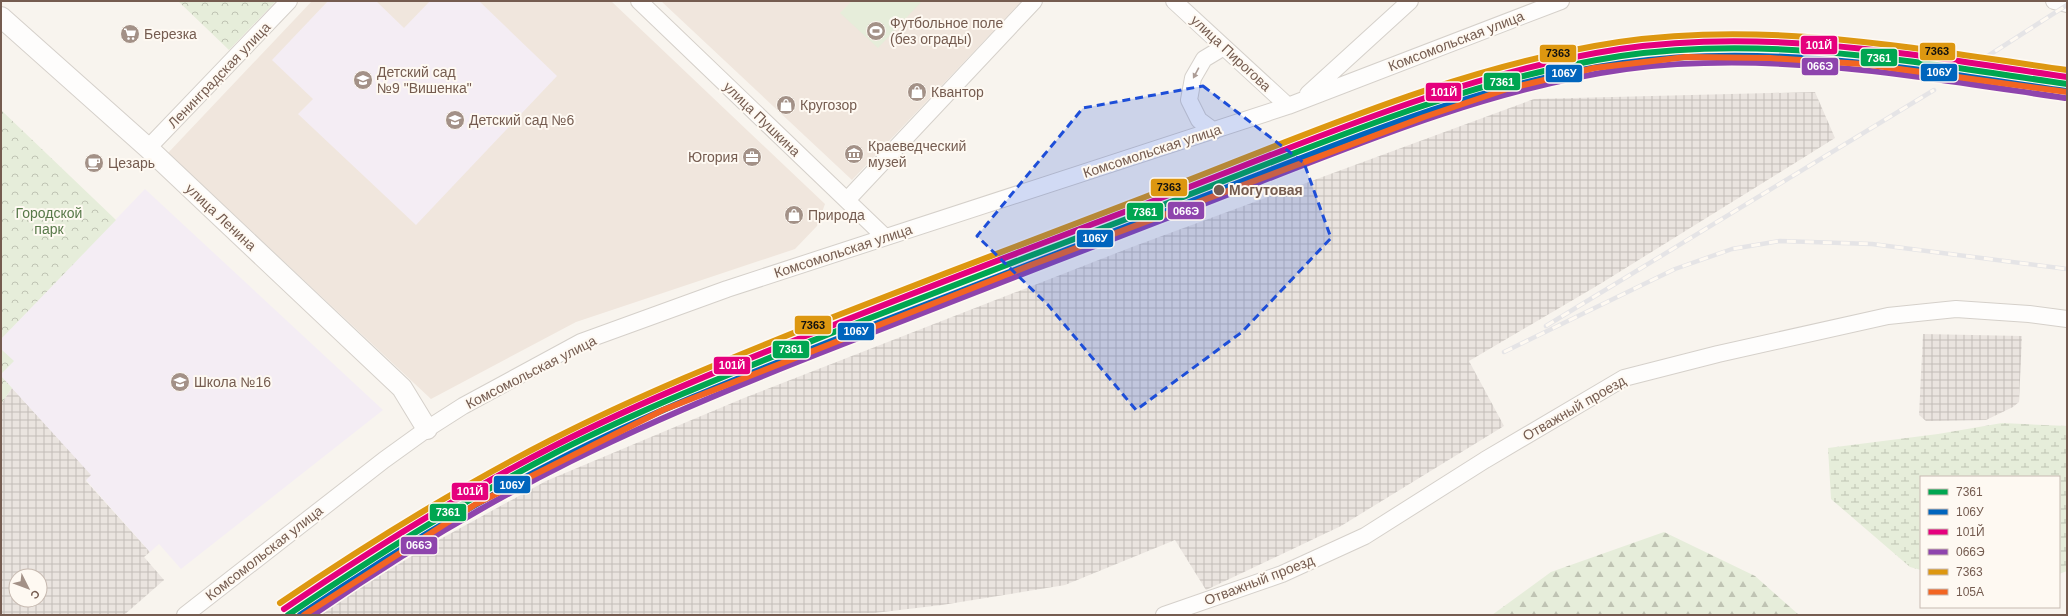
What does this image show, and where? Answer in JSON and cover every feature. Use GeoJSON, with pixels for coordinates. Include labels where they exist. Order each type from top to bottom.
{"type":"FeatureCollection","features":[{"type":"Feature","properties":{"kind":"street","name":"Ленинградская улица"},"geometry":{"type":"LineString","coordinates":[[148,148],[289,1]]}},
{"type":"Feature","properties":{"kind":"street","name":"улица Пушкина"},"geometry":{"type":"LineString","coordinates":[[639,1],[885,237]]}},
{"type":"Feature","properties":{"kind":"street"},"geometry":{"type":"LineString","coordinates":[[846,200],[1034,1]]}},
{"type":"Feature","properties":{"kind":"street","name":"улица Пирогова"},"geometry":{"type":"LineString","coordinates":[[1174,1],[1224,47],[1295,103]]}},
{"type":"Feature","properties":{"kind":"street"},"geometry":{"type":"LineString","coordinates":[[1295,103],[1410,1]]}},
{"type":"Feature","properties":{"kind":"street","name":"Комсомольская улица"},"geometry":{"type":"LineString","coordinates":[[184,615],[384,460],[427,429],[463,406],[581,342],[727,290],[885,237],[1214,131],[1295,103],[1561,1]]}},
{"type":"Feature","properties":{"kind":"street"},"geometry":{"type":"LineString","coordinates":[[2054,1],[2067,4]]}},
{"type":"Feature","properties":{"kind":"street","name":"улица Ленина"},"geometry":{"type":"LineString","coordinates":[[1,17],[148,148],[402,388],[427,429]]}},
{"type":"Feature","properties":{"kind":"street"},"geometry":{"type":"LineString","coordinates":[[1214,131],[1199,120],[1189,100],[1193,78],[1204,59],[1224,47]]}},
{"type":"Feature","properties":{"kind":"street","name":"Отважный проезд"},"geometry":{"type":"LineString","coordinates":[[1164,615],[1282,574],[1365,536],[1485,460],[1624,378],[1718,354],[1888,316],[1956,309],[2029,314],[2067,319]]}},
{"type":"Feature","properties":{"kind":"highlighted area"},"geometry":{"type":"Polygon","coordinates":[[[1203,86],[1304,163],[1331,238],[1242,332],[1136,410],[1048,305],[977,236],[1083,108],[1203,86]]]}},
{"type":"Feature","properties":{"kind":"shaded area"},"geometry":{"type":"Polygon","coordinates":[[[312,1],[611,1],[825,204],[817,226],[795,249],[576,322],[431,399],[168,153],[312,1]]]}},
{"type":"Feature","properties":{"kind":"shaded area"},"geometry":{"type":"Polygon","coordinates":[[[328,1],[376,1],[404,28],[430,1],[479,1],[557,76],[416,225],[298,114],[313,99],[272,60],[328,1]]]}},
{"type":"Feature","properties":{"kind":"shaded area"},"geometry":{"type":"Polygon","coordinates":[[[661,1],[1022,1],[852,180],[661,1]]]}},
{"type":"Feature","properties":{"kind":"shaded area"},"geometry":{"type":"Polygon","coordinates":[[[1815,92],[1835,138],[1600,284],[1469,361],[1504,426],[1341,526],[1206,590],[1175,540],[1065,585],[942,605],[874,613],[321,615],[348,595],[435,542],[546,481],[744,398],[1132,247],[1534,99],[1815,92]]]}},
{"type":"Feature","properties":{"kind":"shaded area","name":"Школа №16"},"geometry":{"type":"Polygon","coordinates":[[[145,189],[383,410],[181,569],[159,544],[150,552],[86,480],[91,475],[1,376],[1,374],[13,361],[1,349],[1,339],[145,189]]]}},
{"type":"Feature","properties":{"kind":"shaded area"},"geometry":{"type":"Polygon","coordinates":[[[1923,334],[2022,336],[2019,402],[2013,407],[1986,420],[1926,421],[1919,415],[1923,334]]]}},
{"type":"Feature","properties":{"kind":"shaded area"},"geometry":{"type":"Polygon","coordinates":[[[12,388],[92,475],[86,481],[150,552],[144,557],[164,580],[124,615],[1,615],[1,404],[12,388]]]}},
{"type":"Feature","properties":{"kind":"green space"},"geometry":{"type":"Polygon","coordinates":[[[178,1],[276,1],[229,50],[178,1]]]}},
{"type":"Feature","properties":{"kind":"green space","name":"Футбольное поле (без ограды)"},"geometry":{"type":"Polygon","coordinates":[[[852,1],[922,1],[878,48],[840,13],[852,1]]]}},
{"type":"Feature","properties":{"kind":"green space","name":"Городской парк"},"geometry":{"type":"Polygon","coordinates":[[[1,110],[116,220],[1,339],[1,110]]]}},
{"type":"Feature","properties":{"kind":"green space"},"geometry":{"type":"Polygon","coordinates":[[[1,349],[14,361],[1,374],[1,349]]]}},
{"type":"Feature","properties":{"kind":"green space"},"geometry":{"type":"Polygon","coordinates":[[[1,376],[12,388],[1,404],[1,376]]]}},
{"type":"Feature","properties":{"kind":"green space"},"geometry":{"type":"Polygon","coordinates":[[[2002,423],[2067,426],[2067,571],[2060,574],[2060,476],[1920,476],[1920,570],[1910,567],[1831,499],[1828,448],[1938,434],[2002,423]]]}},
{"type":"Feature","properties":{"kind":"green space"},"geometry":{"type":"Polygon","coordinates":[[[1664,532],[1755,576],[1799,615],[1492,615],[1551,572],[1664,532]]]}},
{"type":"Feature","properties":{"kind":"railway"},"geometry":{"type":"LineString","coordinates":[[1980,61],[2067,5]]}},
{"type":"Feature","properties":{"kind":"railway"},"geometry":{"type":"LineString","coordinates":[[1546,326],[1934,90]]}},
{"type":"Feature","properties":{"kind":"railway"},"geometry":{"type":"LineString","coordinates":[[1504,352],[1675,269],[1732,249],[1780,241],[1872,244],[2067,269]]}},
{"type":"Feature","properties":{"kind":"transit line","name":"7363"},"geometry":{"type":"LineString","coordinates":[[280,603],[379,538],[481,477],[584,423],[651,392],[823,321],[1320,129],[1437,86],[1497,68],[1558,53],[1619,42],[1675,36],[1731,34],[1843,40],[1899,46],[2067,70]]}},
{"type":"Feature","properties":{"kind":"transit line","name":"101Й"},"geometry":{"type":"LineString","coordinates":[[284,609],[416,523],[484,483],[587,429],[654,398],[757,355],[906,296],[1321,135],[1439,93],[1499,75],[1559,60],[1620,49],[1676,43],[1732,41],[1788,43],[1900,53],[2067,77]]}},
{"type":"Feature","properties":{"kind":"transit line","name":"7361"},"geometry":{"type":"LineString","coordinates":[[288,615],[387,550],[488,489],[557,452],[658,405],[829,334],[1323,142],[1381,120],[1500,82],[1560,67],[1621,56],[1677,50],[1732,48],[1788,50],[1900,60],[2067,84]]}},
{"type":"Feature","properties":{"kind":"transit line","name":"106У"},"geometry":{"type":"LineString","coordinates":[[300,615],[395,553],[493,495],[560,459],[659,412],[829,342],[1328,147],[1444,106],[1503,88],[1563,74],[1623,63],[1679,57],[1734,56],[1790,57],[1845,61],[1901,67],[2066,91]]}},
{"type":"Feature","properties":{"kind":"transit line","name":"105А"},"geometry":{"type":"LineString","coordinates":[[304,615],[476,504],[663,410],[1031,265],[1424,117],[1507,89],[1594,68],[1686,57],[1770,58],[1863,64],[2067,92]]}},
{"type":"Feature","properties":{"kind":"transit line","name":"066Э"},"geometry":{"type":"LineString","coordinates":[[313,615],[375,573],[471,514],[571,461],[670,415],[804,359],[1333,153],[1449,112],[1508,94],[1567,80],[1626,69],[1681,64],[1736,63],[1791,64],[1846,68],[2065,98]]}},
{"type":"Feature","properties":{"kind":"place","name":"Футбольное поле (без ограды)"},"geometry":{"type":"Point","coordinates":[876,31]}},
{"type":"Feature","properties":{"kind":"place","name":"Березка"},"geometry":{"type":"Point","coordinates":[130,34]}},
{"type":"Feature","properties":{"kind":"place","name":"Детский сад №9 \"Вишенка\""},"geometry":{"type":"Point","coordinates":[363,80]}},
{"type":"Feature","properties":{"kind":"place","name":"Квантор"},"geometry":{"type":"Point","coordinates":[917,92]}},
{"type":"Feature","properties":{"kind":"place","name":"Кругозор"},"geometry":{"type":"Point","coordinates":[786,105]}},
{"type":"Feature","properties":{"kind":"place","name":"Детский сад №6"},"geometry":{"type":"Point","coordinates":[455,120]}},
{"type":"Feature","properties":{"kind":"place","name":"Краеведческий музей"},"geometry":{"type":"Point","coordinates":[854,154]}},
{"type":"Feature","properties":{"kind":"place","name":"Югория"},"geometry":{"type":"Point","coordinates":[752,157]}},
{"type":"Feature","properties":{"kind":"place","name":"Цезарь"},"geometry":{"type":"Point","coordinates":[94,163]}},
{"type":"Feature","properties":{"kind":"place","name":"Могутовая"},"geometry":{"type":"Point","coordinates":[1219,190]}},
{"type":"Feature","properties":{"kind":"place","name":"Природа"},"geometry":{"type":"Point","coordinates":[794,215]}},
{"type":"Feature","properties":{"kind":"place","name":"Школа №16"},"geometry":{"type":"Point","coordinates":[180,382]}}]}
